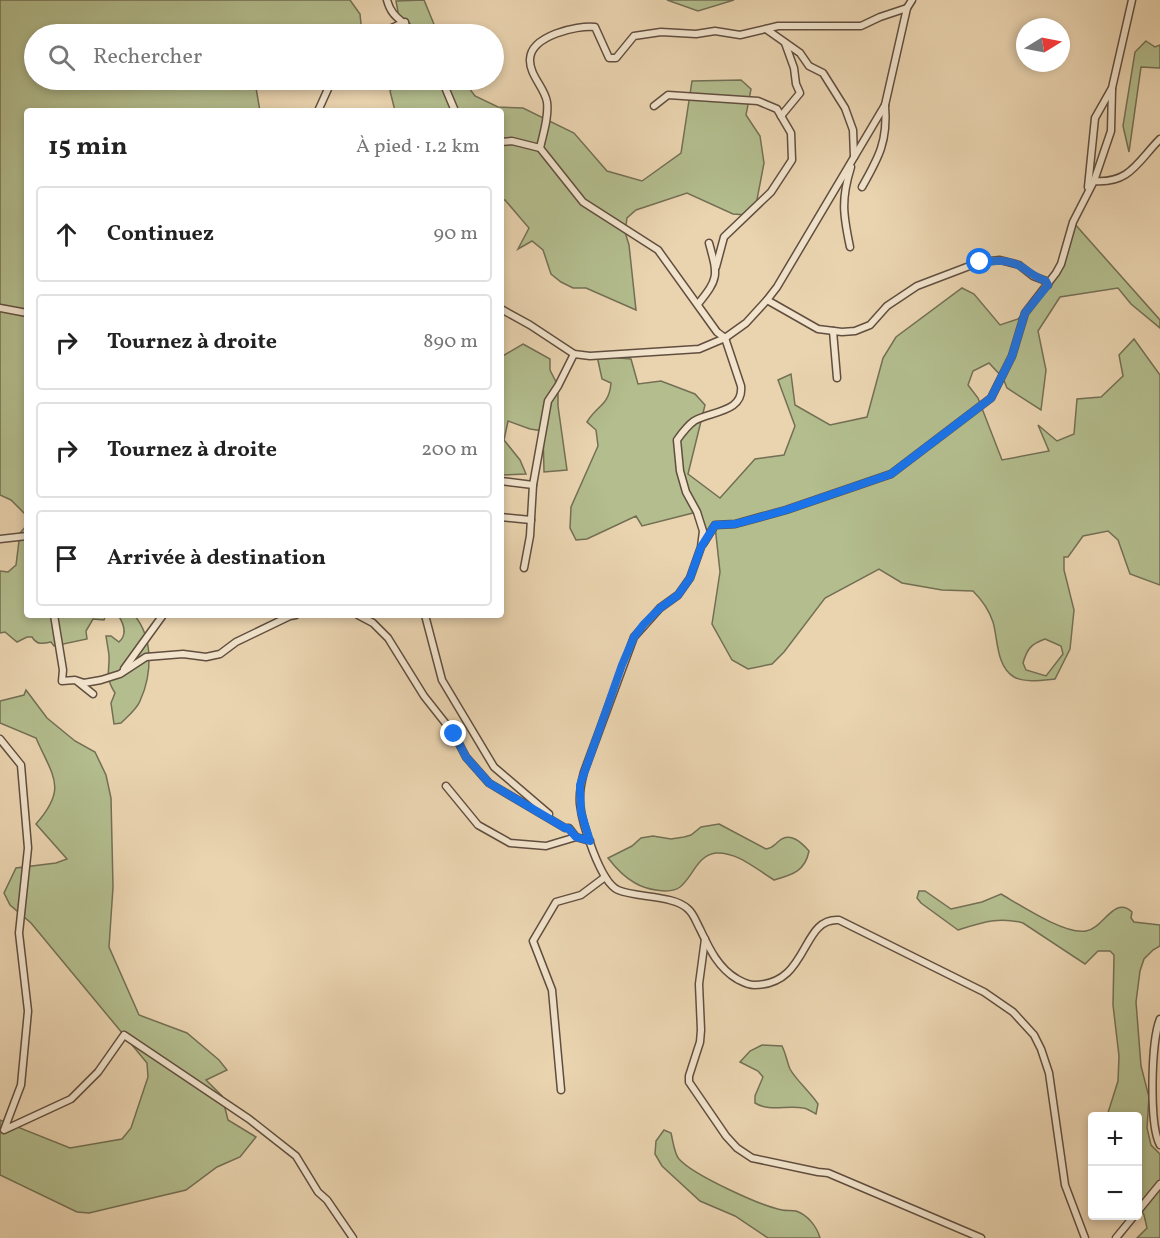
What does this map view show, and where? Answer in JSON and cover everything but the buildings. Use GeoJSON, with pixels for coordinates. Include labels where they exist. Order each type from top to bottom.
{"type":"FeatureCollection","features":[{"type":"Feature","properties":{"kind":"street"},"geometry":{"type":"LineString","coordinates":[[387,0],[393,15],[405,22]]}},
{"type":"Feature","properties":{"kind":"street"},"geometry":{"type":"LineString","coordinates":[[504,311],[574,354],[590,356],[699,349],[725,338],[746,322],[777,287],[885,105],[907,8],[912,0]]}},
{"type":"Feature","properties":{"kind":"street"},"geometry":{"type":"LineString","coordinates":[[701,547],[715,525],[735,524],[786,510],[891,474],[991,398],[1012,356],[1025,313],[1048,285],[1060,264],[1073,222],[1094,181],[1111,131],[1112,88],[1132,0]]}},
{"type":"Feature","properties":{"kind":"street"},"geometry":{"type":"LineString","coordinates":[[540,148],[546,119],[546,99],[530,60],[532,52],[543,39],[560,32],[588,26],[595,27],[609,58],[616,58],[634,36],[661,32],[696,34],[715,31],[740,35],[778,26],[861,26],[907,8]]}},
{"type":"Feature","properties":{"kind":"street"},"geometry":{"type":"LineString","coordinates":[[400,24],[405,22]]}},
{"type":"Feature","properties":{"kind":"street"},"geometry":{"type":"LineString","coordinates":[[766,29],[800,53],[809,66],[823,73],[845,108],[853,130],[854,158],[844,190],[843,206],[850,247]]}},
{"type":"Feature","properties":{"kind":"street"},"geometry":{"type":"LineString","coordinates":[[781,116],[800,93],[784,42]]}},
{"type":"Feature","properties":{"kind":"street"},"geometry":{"type":"LineString","coordinates":[[1087,196],[1095,118],[1112,88]]}},
{"type":"Feature","properties":{"kind":"street"},"geometry":{"type":"LineString","coordinates":[[319,108],[327,90]]}},
{"type":"Feature","properties":{"kind":"street"},"geometry":{"type":"LineString","coordinates":[[446,90],[454,108]]}},
{"type":"Feature","properties":{"kind":"street"},"geometry":{"type":"LineString","coordinates":[[654,106],[668,95],[758,101],[777,109],[791,133],[792,160],[771,192],[724,237],[716,267]]}},
{"type":"Feature","properties":{"kind":"street"},"geometry":{"type":"LineString","coordinates":[[862,187],[881,150],[887,126],[885,105]]}},
{"type":"Feature","properties":{"kind":"street"},"geometry":{"type":"LineString","coordinates":[[1094,181],[1108,181],[1131,172],[1160,139]]}},
{"type":"Feature","properties":{"kind":"street"},"geometry":{"type":"LineString","coordinates":[[504,142],[512,141],[540,148],[583,202],[658,250],[717,332],[725,338],[739,378],[741,392],[739,399],[718,413],[695,421],[677,440],[680,471],[686,492],[697,512],[703,531],[701,547],[690,578],[678,595],[660,608],[634,637],[580,785],[581,812],[605,877],[620,891],[684,905],[691,911],[718,963],[726,972],[748,985],[777,980],[790,972],[815,931],[827,922],[839,920],[984,992],[1013,1012],[1034,1035],[1046,1063],[1053,1092],[1065,1185],[1085,1238]]}},
{"type":"Feature","properties":{"kind":"street"},"geometry":{"type":"LineString","coordinates":[[698,304],[716,278],[716,267],[710,243]]}},
{"type":"Feature","properties":{"kind":"street"},"geometry":{"type":"LineString","coordinates":[[767,300],[818,330],[855,331],[870,325],[887,306],[917,286],[980,262],[1000,260],[1018,265],[1033,276],[1046,281],[1048,285]]}},
{"type":"Feature","properties":{"kind":"street"},"geometry":{"type":"LineString","coordinates":[[0,308],[24,312]]}},
{"type":"Feature","properties":{"kind":"street"},"geometry":{"type":"LineString","coordinates":[[832,331],[837,378]]}},
{"type":"Feature","properties":{"kind":"street"},"geometry":{"type":"LineString","coordinates":[[524,568],[530,536],[533,485],[548,401],[574,354]]}},
{"type":"Feature","properties":{"kind":"street"},"geometry":{"type":"LineString","coordinates":[[504,481],[533,485]]}},
{"type":"Feature","properties":{"kind":"street"},"geometry":{"type":"LineString","coordinates":[[504,517],[531,520]]}},
{"type":"Feature","properties":{"kind":"street"},"geometry":{"type":"LineString","coordinates":[[0,539],[24,536]]}},
{"type":"Feature","properties":{"kind":"street"},"geometry":{"type":"LineString","coordinates":[[54,618],[63,670],[62,681],[75,680],[84,683],[120,674],[146,657],[183,654],[206,657],[220,654],[236,642],[286,618]]}},
{"type":"Feature","properties":{"kind":"street"},"geometry":{"type":"LineString","coordinates":[[120,674],[161,618]]}},
{"type":"Feature","properties":{"kind":"street"},"geometry":{"type":"LineString","coordinates":[[364,618],[373,623],[388,638],[424,696],[454,734],[466,757],[489,783],[568,828],[576,837],[590,841]]}},
{"type":"Feature","properties":{"kind":"street"},"geometry":{"type":"LineString","coordinates":[[426,618],[442,680],[494,767],[565,828]]}},
{"type":"Feature","properties":{"kind":"street"},"geometry":{"type":"LineString","coordinates":[[75,680],[93,694]]}},
{"type":"Feature","properties":{"kind":"street"},"geometry":{"type":"LineString","coordinates":[[0,739],[21,765],[28,848],[20,933],[28,1011],[21,1084],[3,1130],[71,1099],[98,1072],[124,1035],[249,1119],[296,1156],[318,1192],[327,1200],[353,1238]]}},
{"type":"Feature","properties":{"kind":"street"},"geometry":{"type":"LineString","coordinates":[[446,786],[478,825],[510,843],[546,846],[576,837]]}},
{"type":"Feature","properties":{"kind":"street"},"geometry":{"type":"LineString","coordinates":[[561,1090],[552,990],[532,941],[556,902],[581,895],[605,877]]}},
{"type":"Feature","properties":{"kind":"street"},"geometry":{"type":"LineString","coordinates":[[705,939],[699,984],[701,1030],[689,1082],[731,1142],[752,1158],[828,1173],[981,1238]]}},
{"type":"Feature","properties":{"kind":"street"},"geometry":{"type":"LineString","coordinates":[[1160,1019],[1154,1041],[1153,1087],[1156,1129],[1160,1145]]}},
{"type":"Feature","properties":{"kind":"street"},"geometry":{"type":"LineString","coordinates":[[1142,1205],[1160,1184]]}},
{"type":"Feature","properties":{"kind":"street"},"geometry":{"type":"LineString","coordinates":[[1116,1238],[1130,1220]]}},
{"type":"Feature","properties":{"kind":"green space"},"geometry":{"type":"Polygon","coordinates":[[[0,0],[350,0],[360,14],[361,24],[24,24],[24,90],[256,90],[259,108],[24,108],[24,513],[11,500],[0,495],[0,0]]]}},
{"type":"Feature","properties":{"kind":"green space"},"geometry":{"type":"Polygon","coordinates":[[[424,0],[434,24],[400,24],[396,1],[424,0]]]}},
{"type":"Feature","properties":{"kind":"green space"},"geometry":{"type":"Polygon","coordinates":[[[667,0],[734,0],[698,11],[667,0]]]}},
{"type":"Feature","properties":{"kind":"green space"},"geometry":{"type":"Polygon","coordinates":[[[1146,41],[1155,47],[1160,45],[1160,68],[1141,67],[1129,152],[1123,126],[1135,52],[1146,41]]]}},
{"type":"Feature","properties":{"kind":"green space"},"geometry":{"type":"Polygon","coordinates":[[[741,80],[751,89],[746,115],[760,136],[764,163],[756,205],[746,215],[733,214],[687,193],[636,210],[627,218],[625,232],[629,245],[636,310],[586,288],[573,288],[561,282],[551,274],[543,250],[532,241],[518,249],[529,228],[504,200],[504,108],[394,108],[390,91],[470,90],[475,96],[498,107],[523,108],[574,133],[607,171],[642,181],[681,153],[692,81],[741,80]]]}},
{"type":"Feature","properties":{"kind":"green space"},"geometry":{"type":"Polygon","coordinates":[[[1073,222],[1160,320],[1160,328],[1131,304],[1118,288],[1060,297],[1038,331],[1046,370],[1041,410],[1007,388],[1003,378],[989,363],[973,371],[968,385],[978,398],[1002,460],[1049,451],[1038,425],[1057,441],[1074,434],[1077,399],[1101,397],[1123,376],[1119,355],[1134,339],[1160,375],[1160,585],[1130,574],[1118,540],[1108,531],[1083,536],[1068,557],[1064,557],[1064,570],[1074,610],[1070,649],[1055,679],[1023,680],[1008,672],[1001,659],[991,618],[985,605],[973,591],[942,590],[902,583],[879,569],[825,598],[784,652],[772,664],[748,669],[732,660],[712,624],[720,572],[715,526],[701,547],[703,531],[697,512],[642,526],[636,516],[587,539],[576,540],[570,528],[571,507],[598,446],[596,430],[587,422],[605,401],[611,383],[602,379],[597,356],[631,359],[638,384],[661,381],[695,394],[705,405],[688,474],[720,498],[755,459],[784,455],[795,426],[778,380],[791,374],[795,405],[830,425],[867,417],[883,358],[896,337],[962,288],[974,294],[1000,325],[1018,319],[1056,273],[1073,222]],[[1045,639],[1033,645],[1023,663],[1026,670],[1046,676],[1063,654],[1061,646],[1045,639]]]}},
{"type":"Feature","properties":{"kind":"green space"},"geometry":{"type":"Polygon","coordinates":[[[523,344],[550,359],[550,370],[558,386],[558,406],[567,470],[544,472],[543,431],[508,421],[504,440],[504,355],[523,344]]]}},
{"type":"Feature","properties":{"kind":"green space"},"geometry":{"type":"Polygon","coordinates":[[[504,440],[520,460],[526,474],[504,475],[504,440]]]}},
{"type":"Feature","properties":{"kind":"green space"},"geometry":{"type":"Polygon","coordinates":[[[24,528],[24,618],[105,618],[104,620],[93,619],[86,631],[87,639],[54,646],[51,642],[38,643],[32,637],[17,642],[5,632],[0,633],[0,571],[8,572],[16,565],[20,533],[24,528]]]}},
{"type":"Feature","properties":{"kind":"green space"},"geometry":{"type":"Polygon","coordinates":[[[120,618],[136,618],[140,624],[148,645],[149,668],[139,704],[121,723],[114,724],[111,703],[115,693],[109,678],[106,636],[111,636],[119,642],[123,636],[120,618]]]}},
{"type":"Feature","properties":{"kind":"green space"},"geometry":{"type":"Polygon","coordinates":[[[26,690],[47,718],[75,741],[95,752],[106,775],[111,798],[113,887],[109,947],[139,1015],[187,1033],[219,1060],[227,1070],[206,1080],[222,1096],[228,1120],[256,1137],[240,1157],[217,1167],[186,1190],[89,1213],[77,1212],[0,1175],[0,1120],[70,1148],[122,1139],[131,1128],[148,1077],[147,1063],[31,923],[10,905],[4,893],[16,868],[56,863],[67,859],[36,824],[46,812],[55,791],[52,773],[36,738],[0,723],[0,701],[24,695],[26,690]]]}},
{"type":"Feature","properties":{"kind":"green space"},"geometry":{"type":"Polygon","coordinates":[[[719,824],[766,849],[783,838],[791,838],[809,851],[807,858],[796,872],[774,880],[739,858],[716,853],[704,858],[680,887],[664,891],[635,883],[620,872],[608,858],[632,846],[641,838],[684,837],[691,835],[701,827],[719,824]]]}},
{"type":"Feature","properties":{"kind":"green space"},"geometry":{"type":"Polygon","coordinates":[[[919,891],[925,891],[951,909],[982,902],[1001,894],[1055,924],[1077,931],[1092,929],[1114,910],[1120,908],[1126,908],[1132,912],[1131,918],[1134,922],[1160,925],[1160,946],[1144,959],[1136,1002],[1141,1066],[1149,1097],[1147,1128],[1151,1145],[1160,1154],[1160,1238],[1137,1238],[1147,1228],[1142,1211],[1142,1112],[1108,1112],[1118,1081],[1119,1056],[1113,1005],[1114,955],[1110,951],[1098,951],[1085,964],[1023,923],[1014,921],[990,921],[958,930],[917,898],[919,891]]]}},
{"type":"Feature","properties":{"kind":"green space"},"geometry":{"type":"Polygon","coordinates":[[[762,1045],[782,1046],[790,1069],[818,1104],[816,1114],[805,1108],[772,1108],[755,1103],[755,1096],[763,1077],[758,1071],[740,1062],[750,1051],[762,1045]]]}},
{"type":"Feature","properties":{"kind":"green space"},"geometry":{"type":"Polygon","coordinates":[[[664,1130],[671,1133],[677,1156],[687,1166],[744,1196],[772,1207],[796,1211],[804,1215],[817,1230],[820,1238],[768,1238],[735,1216],[700,1201],[662,1166],[655,1154],[656,1141],[664,1130]]]}},
{"type":"Feature","properties":{"kind":"route"},"geometry":{"type":"LineString","coordinates":[[454,734],[466,757],[489,783],[568,828],[576,837],[590,841],[581,812],[580,785],[622,665],[634,637],[644,624],[678,595],[690,578],[701,547],[715,525],[735,524],[786,510],[891,474],[991,398],[1012,356],[1025,313],[1048,285],[1046,281],[1033,276],[1018,265],[1000,260],[980,262]]}}]}
